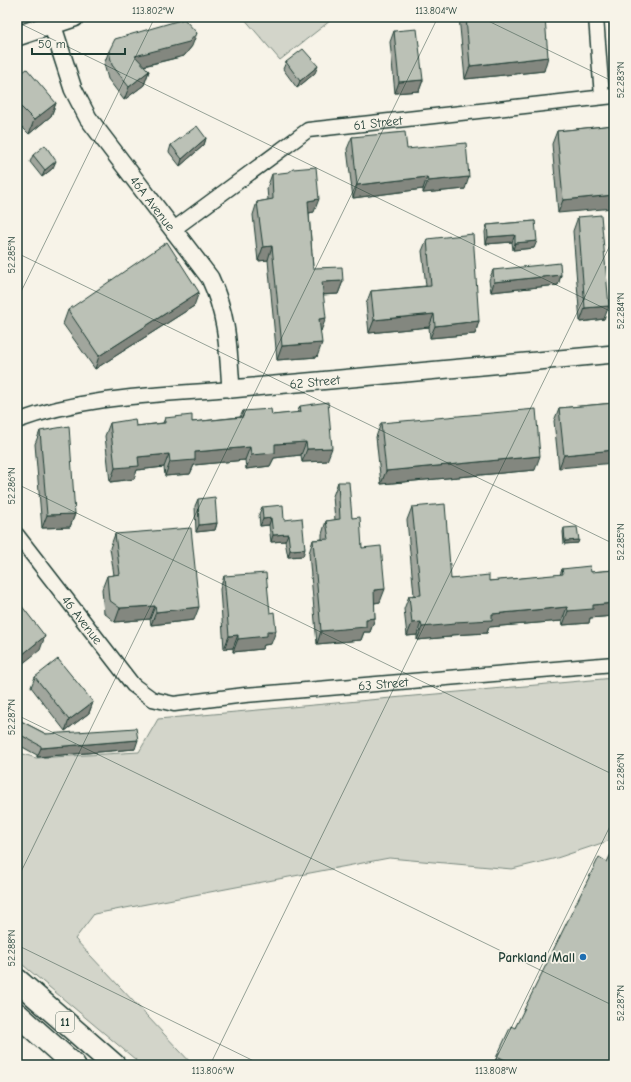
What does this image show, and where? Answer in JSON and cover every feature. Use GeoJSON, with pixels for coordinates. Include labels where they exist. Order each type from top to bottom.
{"type":"FeatureCollection","features":[{"type":"Feature","properties":{"kind":"main road"},"geometry":{"type":"LineString","coordinates":[[17,36],[74,17]]}},
{"type":"Feature","properties":{"kind":"main road","name":"11"},"geometry":{"type":"LineString","coordinates":[[17,980],[114,1065]]}},
{"type":"Feature","properties":{"kind":"main road","name":"11"},"geometry":{"type":"LineString","coordinates":[[17,1014],[74,1065]]}},
{"type":"Feature","properties":{"kind":"street"},"geometry":{"type":"LineString","coordinates":[[596,17],[608,96]]}},
{"type":"Feature","properties":{"kind":"street","name":"46A Avenue"},"geometry":{"type":"LineString","coordinates":[[52,24],[71,84],[85,112],[206,272],[221,303],[226,322],[231,389]]}},
{"type":"Feature","properties":{"kind":"street","name":"61 Street"},"geometry":{"type":"LineString","coordinates":[[174,229],[308,130],[608,96]]}},
{"type":"Feature","properties":{"kind":"street","name":"62 Street"},"geometry":{"type":"LineString","coordinates":[[17,421],[57,407],[94,400],[614,354]]}},
{"type":"Feature","properties":{"kind":"street","name":"46 Avenue"},"geometry":{"type":"LineString","coordinates":[[17,536],[133,685],[152,699]]}},
{"type":"Feature","properties":{"kind":"street","name":"63 Street"},"geometry":{"type":"LineString","coordinates":[[152,699],[174,704],[245,695],[614,664]]}},
{"type":"Feature","properties":{"kind":"shaded area"},"geometry":{"type":"Polygon","coordinates":[[[243,17],[335,17],[280,60],[243,17]]]}},
{"type":"Feature","properties":{"kind":"shaded area"},"geometry":{"type":"Polygon","coordinates":[[[614,678],[614,839],[557,858],[512,869],[389,858],[94,914],[75,939],[193,1065],[142,1065],[17,960],[17,752],[36,758],[139,752],[158,719],[614,678]]]}},
{"type":"Feature","properties":{"kind":"building"},"geometry":{"type":"Polygon","coordinates":[[[466,17],[545,17],[548,57],[470,66],[466,17]]]}},
{"type":"Feature","properties":{"kind":"building"},"geometry":{"type":"Polygon","coordinates":[[[184,19],[197,33],[189,42],[135,56],[149,71],[129,87],[112,65],[109,51],[115,39],[184,19]]]}},
{"type":"Feature","properties":{"kind":"building"},"geometry":{"type":"Polygon","coordinates":[[[417,29],[423,80],[399,82],[394,31],[417,29]]]}},
{"type":"Feature","properties":{"kind":"building"},"geometry":{"type":"Polygon","coordinates":[[[303,49],[318,66],[300,81],[286,62],[303,49]]]}},
{"type":"Feature","properties":{"kind":"building"},"geometry":{"type":"Polygon","coordinates":[[[27,69],[56,103],[34,120],[21,107],[17,110],[17,76],[27,69]]]}},
{"type":"Feature","properties":{"kind":"building"},"geometry":{"type":"Polygon","coordinates":[[[614,125],[614,195],[563,200],[557,131],[614,125]]]}},
{"type":"Feature","properties":{"kind":"building"},"geometry":{"type":"Polygon","coordinates":[[[197,126],[206,138],[182,159],[171,145],[197,126]]]}},
{"type":"Feature","properties":{"kind":"building"},"geometry":{"type":"Polygon","coordinates":[[[405,132],[407,149],[466,143],[469,177],[428,181],[427,177],[357,185],[352,137],[405,132]]]}},
{"type":"Feature","properties":{"kind":"building"},"geometry":{"type":"Polygon","coordinates":[[[45,145],[56,161],[45,170],[33,155],[45,145]]]}},
{"type":"Feature","properties":{"kind":"building"},"geometry":{"type":"Polygon","coordinates":[[[316,167],[319,199],[308,201],[313,268],[342,267],[343,281],[322,282],[326,318],[319,319],[322,343],[282,346],[272,246],[263,247],[257,202],[273,199],[272,174],[289,172],[293,169],[316,167]]]}},
{"type":"Feature","properties":{"kind":"building"},"geometry":{"type":"Polygon","coordinates":[[[601,215],[609,306],[585,308],[578,217],[601,215]]]}},
{"type":"Feature","properties":{"kind":"building"},"geometry":{"type":"Polygon","coordinates":[[[535,221],[537,241],[515,243],[515,235],[488,237],[487,225],[535,221]]]}},
{"type":"Feature","properties":{"kind":"building"},"geometry":{"type":"Polygon","coordinates":[[[473,234],[479,321],[435,326],[434,314],[374,320],[371,291],[431,286],[427,239],[473,234]]]}},
{"type":"Feature","properties":{"kind":"building"},"geometry":{"type":"Polygon","coordinates":[[[167,242],[199,292],[99,356],[68,310],[167,242]]]}},
{"type":"Feature","properties":{"kind":"building"},"geometry":{"type":"Polygon","coordinates":[[[560,263],[561,275],[494,282],[493,270],[560,263]]]}},
{"type":"Feature","properties":{"kind":"building"},"geometry":{"type":"Polygon","coordinates":[[[328,402],[332,448],[307,449],[306,442],[275,444],[275,453],[251,455],[250,447],[195,452],[195,460],[170,462],[169,454],[138,457],[139,466],[115,468],[110,423],[135,419],[136,426],[165,423],[165,418],[192,415],[192,422],[243,417],[243,411],[271,409],[272,415],[301,412],[300,406],[328,402]]]}},
{"type":"Feature","properties":{"kind":"building"},"geometry":{"type":"Polygon","coordinates":[[[614,403],[614,450],[564,455],[559,408],[614,403]]]}},
{"type":"Feature","properties":{"kind":"building"},"geometry":{"type":"Polygon","coordinates":[[[536,409],[540,456],[386,471],[381,423],[536,409]]]}},
{"type":"Feature","properties":{"kind":"building"},"geometry":{"type":"Polygon","coordinates":[[[69,426],[75,514],[47,515],[40,431],[69,426]]]}},
{"type":"Feature","properties":{"kind":"building"},"geometry":{"type":"Polygon","coordinates":[[[338,482],[349,482],[352,518],[360,517],[362,548],[381,546],[385,589],[374,590],[375,618],[366,619],[366,627],[321,631],[313,540],[329,539],[326,521],[340,519],[338,482]]]}},
{"type":"Feature","properties":{"kind":"building"},"geometry":{"type":"Polygon","coordinates":[[[215,497],[217,523],[199,525],[198,499],[215,497]]]}},
{"type":"Feature","properties":{"kind":"building"},"geometry":{"type":"Polygon","coordinates":[[[445,504],[451,579],[489,575],[489,581],[563,574],[562,569],[590,566],[591,572],[614,570],[614,603],[593,605],[593,609],[568,611],[567,607],[492,614],[492,620],[455,622],[455,624],[422,627],[421,622],[412,623],[409,596],[421,595],[412,507],[445,504]]]}},
{"type":"Feature","properties":{"kind":"building"},"geometry":{"type":"Polygon","coordinates":[[[283,505],[284,520],[302,518],[305,549],[290,550],[288,534],[273,535],[271,518],[263,519],[262,507],[283,505]]]}},
{"type":"Feature","properties":{"kind":"building"},"geometry":{"type":"Polygon","coordinates":[[[577,527],[579,540],[565,541],[564,528],[577,527]]]}},
{"type":"Feature","properties":{"kind":"building"},"geometry":{"type":"Polygon","coordinates":[[[191,528],[199,607],[156,612],[155,606],[120,608],[109,600],[107,576],[120,574],[115,534],[191,528]]]}},
{"type":"Feature","properties":{"kind":"building"},"geometry":{"type":"Polygon","coordinates":[[[266,573],[270,613],[274,612],[276,631],[267,631],[267,636],[238,639],[238,635],[229,636],[224,576],[266,573]]]}},
{"type":"Feature","properties":{"kind":"building"},"geometry":{"type":"Polygon","coordinates":[[[17,600],[45,636],[17,659],[17,600]]]}},
{"type":"Feature","properties":{"kind":"building"},"geometry":{"type":"Polygon","coordinates":[[[58,659],[93,702],[69,720],[35,677],[58,659]]]}},
{"type":"Feature","properties":{"kind":"building"},"geometry":{"type":"Polygon","coordinates":[[[17,719],[46,734],[136,728],[138,740],[41,748],[41,746],[17,733],[17,719]]]}},
{"type":"Feature","properties":{"kind":"building","name":"Parkland Mall"},"geometry":{"type":"Polygon","coordinates":[[[611,854],[614,855],[614,1065],[524,1065],[515,1061],[513,1064],[497,1056],[511,1026],[515,1028],[599,857],[607,862],[611,854]]]}},
{"type":"Feature","properties":{"kind":"place","name":"Parkland Mall"},"geometry":{"type":"Point","coordinates":[583,957]}}]}
